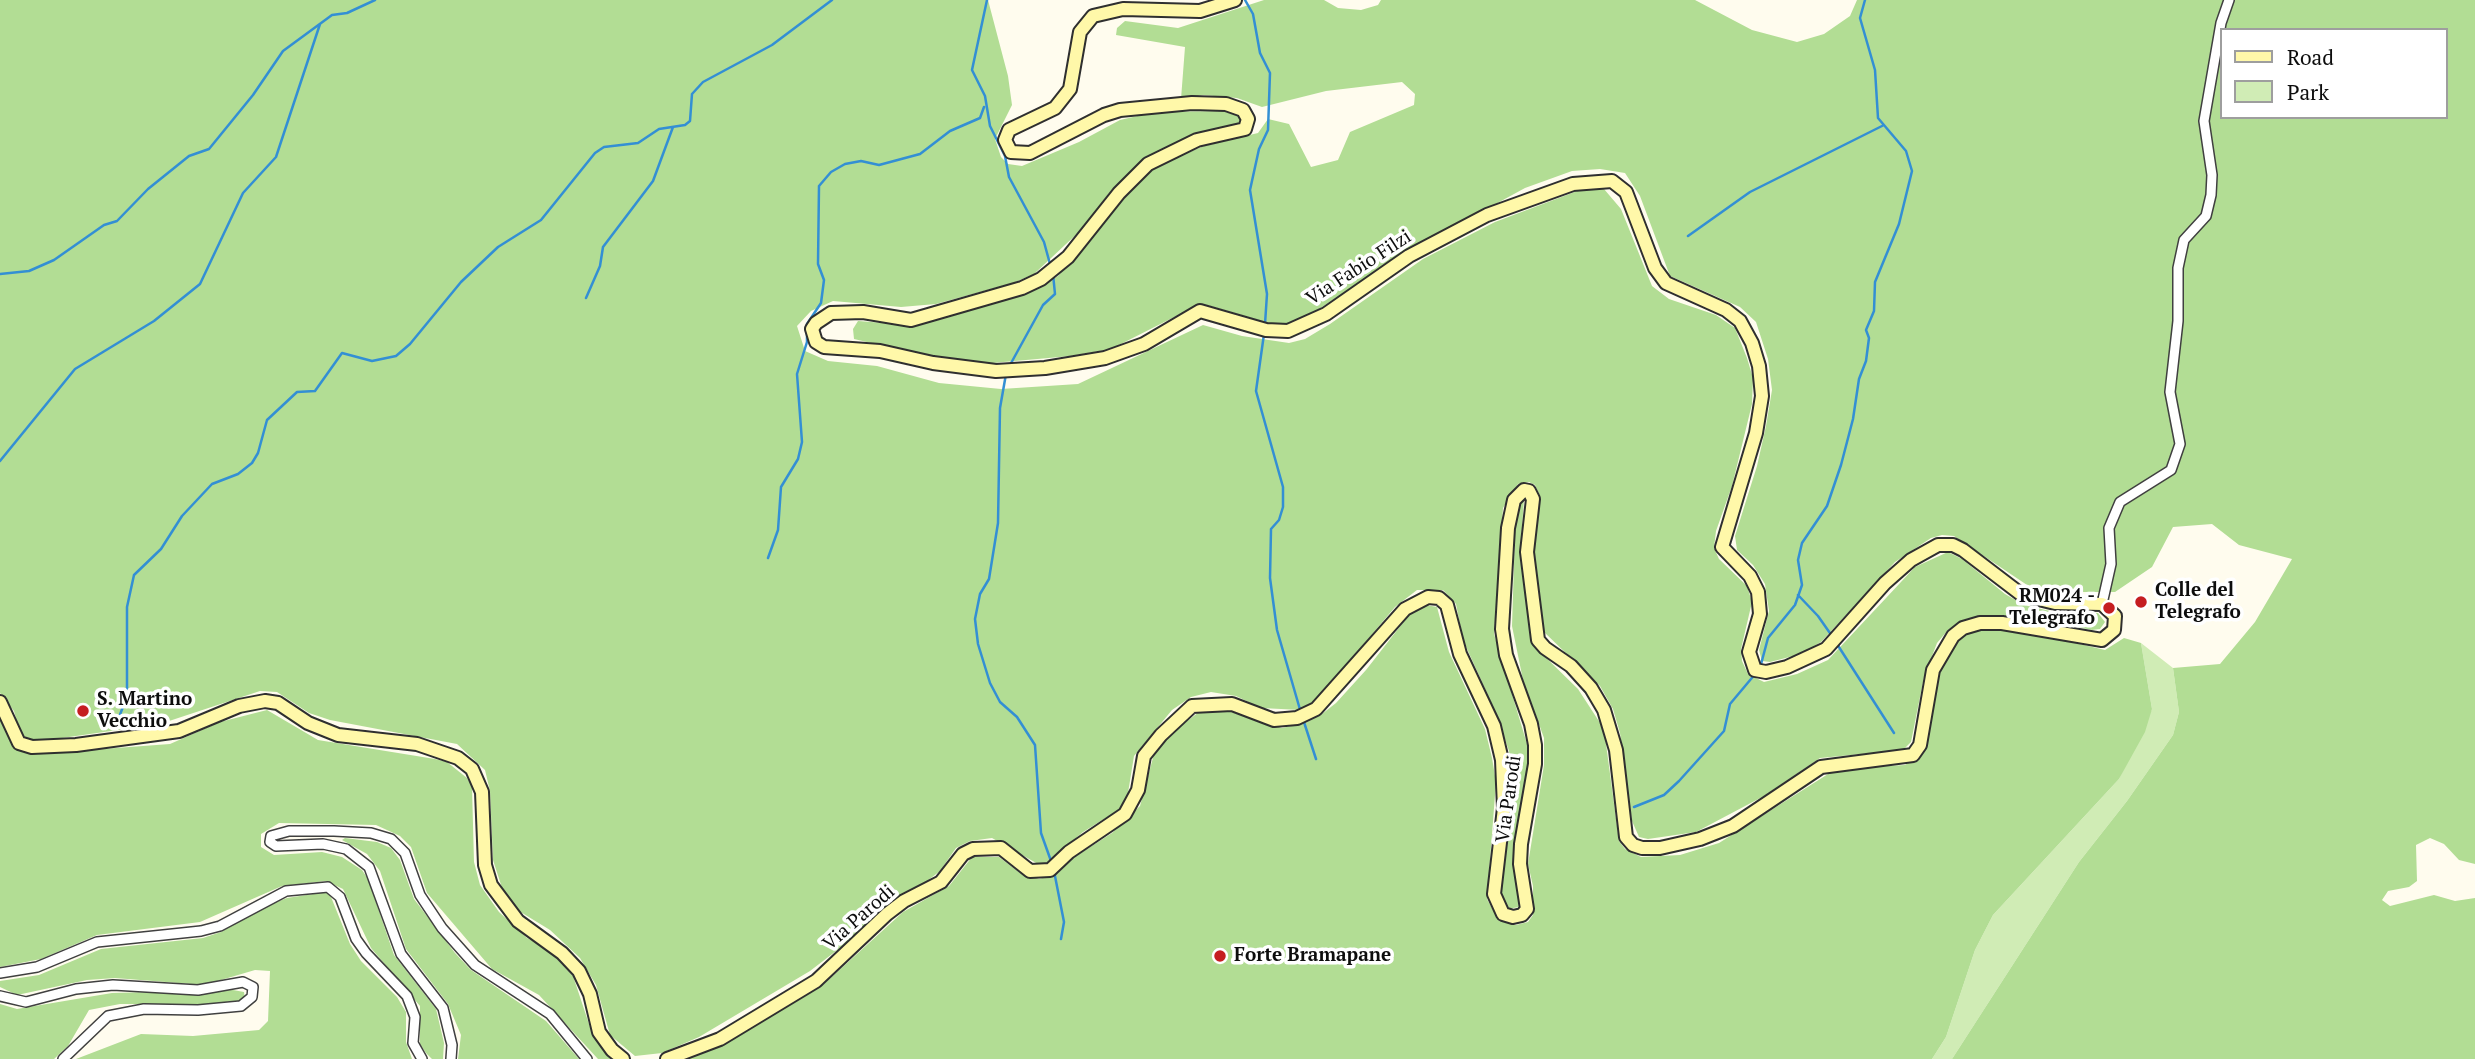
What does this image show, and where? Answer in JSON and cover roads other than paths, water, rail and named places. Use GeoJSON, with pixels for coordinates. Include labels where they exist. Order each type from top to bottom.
{"type":"FeatureCollection","features":[{"type":"Feature","properties":{"kind":"street","name":"Via Fabio Filzi"},"geometry":{"type":"LineString","coordinates":[[1235,0],[1200,11],[1123,9],[1093,16],[1080,32],[1073,77],[1062,100],[1046,115],[1009,130],[1005,140],[1012,152],[1030,153],[1104,115],[1121,110],[1192,103],[1226,104],[1243,110],[1248,118],[1245,129],[1197,140],[1148,164],[1119,193],[1068,257],[1041,279],[1022,288],[911,320],[863,312],[831,313],[816,323],[812,330],[816,342],[824,347],[880,351],[966,369],[996,371],[1045,368],[1116,355],[1144,344],[1200,311],[1266,330],[1288,331],[1326,314],[1409,256],[1487,215],[1573,184],[1612,180],[1626,192],[1655,268],[1666,283],[1726,310],[1740,321],[1752,343],[1759,366],[1762,396],[1756,433],[1722,547],[1750,576],[1758,592],[1760,614],[1749,652],[1750,662],[1755,670],[1766,672],[1787,667],[1826,649],[1885,583],[1910,560],[1938,545],[1953,545],[1963,550],[2022,595],[2054,603],[2102,604]]}},
{"type":"Feature","properties":{"kind":"street"},"geometry":{"type":"LineString","coordinates":[[2220,28],[2229,0]]}},
{"type":"Feature","properties":{"kind":"street"},"geometry":{"type":"LineString","coordinates":[[2102,604],[2111,564],[2109,528],[2120,502],[2171,470],[2180,444],[2170,392],[2178,321],[2178,268],[2184,240],[2206,216],[2211,195],[2212,175],[2204,121],[2220,29]]}},
{"type":"Feature","properties":{"kind":"street","name":"Via Parodi"},"geometry":{"type":"LineString","coordinates":[[667,1059],[720,1039],[816,981],[887,914],[904,901],[941,882],[963,854],[973,849],[1001,848],[1030,871],[1050,870],[1069,852],[1125,814],[1138,790],[1144,756],[1160,735],[1192,706],[1232,704],[1247,712],[1274,720],[1297,718],[1317,709],[1405,609],[1428,597],[1439,598],[1447,605],[1460,654],[1494,726],[1502,760],[1504,808],[1494,894],[1503,914],[1513,917],[1522,915],[1527,909],[1520,864],[1521,844],[1535,764],[1535,745],[1531,724],[1506,655],[1502,629],[1508,528],[1514,500],[1524,490],[1529,491],[1533,499],[1527,552],[1538,640],[1571,666],[1591,688],[1604,710],[1616,750],[1626,837],[1633,845],[1642,848],[1661,848],[1700,839],[1733,825],[1821,767],[1913,754],[1920,745],[1933,670],[1954,636],[1963,628],[1980,622],[2002,622],[2092,639],[2108,637],[2116,626],[2113,611],[2102,604]]}},
{"type":"Feature","properties":{"kind":"street"},"geometry":{"type":"LineString","coordinates":[[0,702],[19,743],[32,747],[76,745],[171,733],[239,706],[265,701],[278,703],[308,723],[338,735],[417,744],[458,758],[472,769],[482,792],[485,865],[491,884],[519,920],[562,953],[579,971],[590,994],[599,1032],[611,1049],[624,1059]]}},
{"type":"Feature","properties":{"kind":"street"},"geometry":{"type":"LineString","coordinates":[[451,1059],[452,1045],[443,1008],[401,954],[369,867],[346,849],[323,844],[276,846],[270,842],[271,835],[289,831],[334,831],[371,833],[391,839],[405,853],[420,895],[442,928],[475,965],[550,1014],[587,1059]]}},
{"type":"Feature","properties":{"kind":"street"},"geometry":{"type":"LineString","coordinates":[[0,973],[37,967],[97,942],[201,931],[219,926],[286,891],[327,887],[337,892],[356,939],[366,953],[407,996],[415,1017],[413,1043],[422,1059]]}},
{"type":"Feature","properties":{"kind":"street"},"geometry":{"type":"LineString","coordinates":[[0,996],[26,1002],[76,989],[113,985],[198,990],[243,982],[253,988],[253,997],[241,1006],[144,1009],[108,1016],[63,1059]]}},
{"type":"Feature","properties":{"kind":"waterway"},"geometry":{"type":"LineString","coordinates":[[0,274],[29,271],[54,260],[104,225],[117,221],[148,189],[189,156],[209,149],[253,95],[283,51],[332,15],[347,13],[375,0]]}},
{"type":"Feature","properties":{"kind":"waterway"},"geometry":{"type":"LineString","coordinates":[[118,720],[127,696],[127,607],[134,575],[161,549],[182,516],[212,484],[238,474],[252,463],[258,453],[267,420],[297,392],[315,391],[342,353],[372,361],[396,356],[410,344],[461,282],[498,247],[541,220],[595,153],[604,147],[638,143],[659,129],[685,125],[690,121],[692,94],[703,82],[772,45],[832,0]]}},
{"type":"Feature","properties":{"kind":"waterway"},"geometry":{"type":"LineString","coordinates":[[987,0],[972,70],[985,96],[990,126],[1005,156],[1009,177],[1044,242],[1050,264]]}},
{"type":"Feature","properties":{"kind":"waterway"},"geometry":{"type":"LineString","coordinates":[[1245,0],[1253,14],[1260,53],[1270,73],[1268,130],[1259,149],[1250,190],[1267,294],[1265,324]]}},
{"type":"Feature","properties":{"kind":"waterway"},"geometry":{"type":"LineString","coordinates":[[1760,668],[1768,638],[1795,605],[1802,585],[1798,560],[1802,543],[1827,506],[1841,465],[1853,419],[1859,379],[1866,361],[1869,338],[1866,330],[1874,311],[1875,282],[1899,224],[1912,171],[1906,151],[1878,118],[1875,70],[1860,18],[1865,0]]}},
{"type":"Feature","properties":{"kind":"waterway"},"geometry":{"type":"LineString","coordinates":[[0,461],[75,369],[154,321],[200,284],[243,193],[276,157],[320,24]]}},
{"type":"Feature","properties":{"kind":"waterway"},"geometry":{"type":"LineString","coordinates":[[768,558],[778,530],[781,487],[798,459],[802,442],[797,374],[807,342],[807,324],[821,303],[824,280],[818,264],[819,186],[831,172],[845,164],[861,161],[879,165],[920,154],[950,131],[980,118],[984,107]]}},
{"type":"Feature","properties":{"kind":"waterway"},"geometry":{"type":"LineString","coordinates":[[1688,236],[1750,192],[1884,125]]}},
{"type":"Feature","properties":{"kind":"waterway"},"geometry":{"type":"LineString","coordinates":[[586,298],[600,266],[603,247],[653,181],[673,127]]}},
{"type":"Feature","properties":{"kind":"waterway"},"geometry":{"type":"LineString","coordinates":[[1010,365],[1043,305],[1055,294],[1053,274]]}},
{"type":"Feature","properties":{"kind":"waterway"},"geometry":{"type":"LineString","coordinates":[[1264,334],[1256,391],[1283,487],[1283,507],[1279,520],[1271,529],[1270,578],[1277,630],[1301,713]]}},
{"type":"Feature","properties":{"kind":"waterway"},"geometry":{"type":"LineString","coordinates":[[1006,374],[1000,408],[998,523],[989,579],[980,594],[975,619],[978,644],[990,683],[1000,702],[1017,717],[1035,745],[1041,833],[1051,861]]}},
{"type":"Feature","properties":{"kind":"waterway"},"geometry":{"type":"LineString","coordinates":[[1798,595],[1832,636]]}},
{"type":"Feature","properties":{"kind":"waterway"},"geometry":{"type":"LineString","coordinates":[[1837,644],[1894,733]]}},
{"type":"Feature","properties":{"kind":"waterway"},"geometry":{"type":"LineString","coordinates":[[1634,807],[1664,795],[1679,781],[1724,731],[1730,704],[1756,673]]}},
{"type":"Feature","properties":{"kind":"waterway"},"geometry":{"type":"LineString","coordinates":[[1303,719],[1316,759]]}},
{"type":"Feature","properties":{"kind":"waterway"},"geometry":{"type":"LineString","coordinates":[[1054,871],[1064,922],[1061,939]]}},
{"type":"Feature","properties":{"kind":"place","name":"Colle del Telegrafo"},"geometry":{"type":"Point","coordinates":[2141,602]}},
{"type":"Feature","properties":{"kind":"place","name":"RM024 - Telegrafo"},"geometry":{"type":"Point","coordinates":[2109,608]}},
{"type":"Feature","properties":{"kind":"place","name":"S. Martino Vecchio"},"geometry":{"type":"Point","coordinates":[83,711]}},
{"type":"Feature","properties":{"kind":"place","name":"Forte Bramapane"},"geometry":{"type":"Point","coordinates":[1220,956]}}]}
